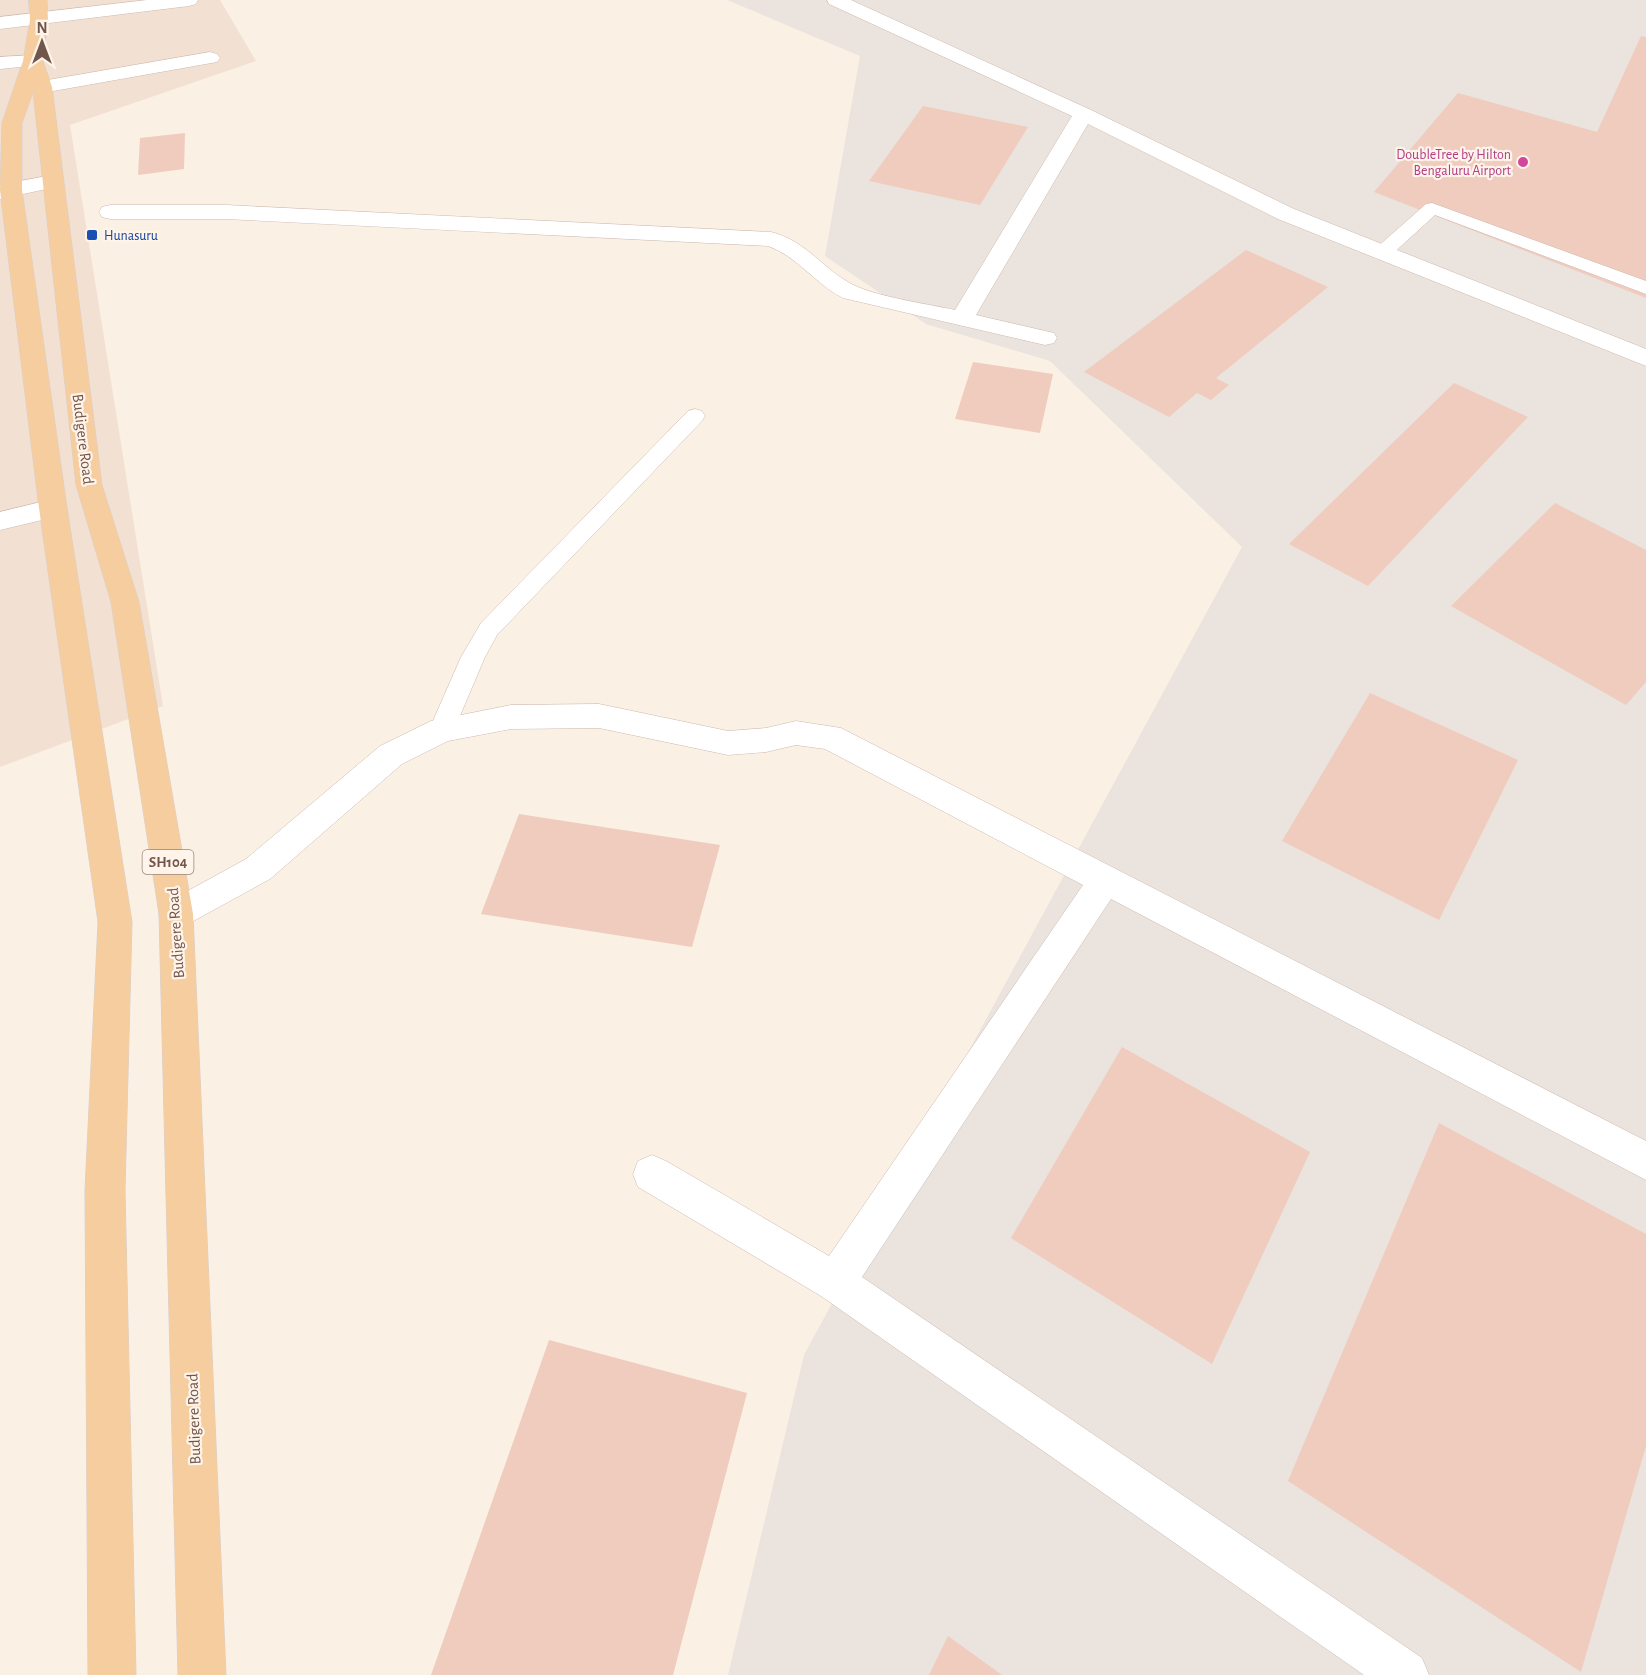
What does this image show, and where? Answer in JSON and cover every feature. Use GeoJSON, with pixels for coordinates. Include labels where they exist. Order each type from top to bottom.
{"type":"FeatureCollection","features":[{"type":"Feature","properties":{"kind":"main road","name":"Budigere Road"},"geometry":{"type":"LineString","coordinates":[[38,0],[38,74],[58,211],[89,485],[125,602],[176,914],[201,1675]]}},
{"type":"Feature","properties":{"kind":"main road","name":"Budigere Road"},"geometry":{"type":"LineString","coordinates":[[38,74],[6,124],[5,191],[115,922],[105,1190],[112,1675]]}},
{"type":"Feature","properties":{"kind":"street"},"geometry":{"type":"LineString","coordinates":[[0,23],[189,0]]}},
{"type":"Feature","properties":{"kind":"street"},"geometry":{"type":"LineString","coordinates":[[836,0],[1084,114],[1286,214],[1646,358]]}},
{"type":"Feature","properties":{"kind":"street"},"geometry":{"type":"LineString","coordinates":[[0,63],[38,74],[210,58]]}},
{"type":"Feature","properties":{"kind":"street"},"geometry":{"type":"LineString","coordinates":[[962,319],[1084,114]]}},
{"type":"Feature","properties":{"kind":"street"},"geometry":{"type":"LineString","coordinates":[[5,191],[52,181]]}},
{"type":"Feature","properties":{"kind":"street"},"geometry":{"type":"LineString","coordinates":[[110,212],[226,212],[771,239],[786,243],[797,250],[843,291],[1045,338]]}},
{"type":"Feature","properties":{"kind":"street"},"geometry":{"type":"LineString","coordinates":[[0,521],[52,508]]}},
{"type":"Feature","properties":{"kind":"street"},"geometry":{"type":"LineString","coordinates":[[176,914],[258,869],[391,755],[442,730],[511,717],[599,716],[728,743],[766,740],[796,733],[830,737],[1646,1161]]}},
{"type":"Feature","properties":{"kind":"street"},"geometry":{"type":"LineString","coordinates":[[835,1282],[1105,880]]}},
{"type":"Feature","properties":{"kind":"street"},"geometry":{"type":"LineString","coordinates":[[652,1174],[835,1282],[1405,1675]]}},
{"type":"Feature","properties":{"kind":"lane"},"geometry":{"type":"LineString","coordinates":[[1382,252],[1431,208],[1646,288]]}},
{"type":"Feature","properties":{"kind":"lane"},"geometry":{"type":"LineString","coordinates":[[442,730],[473,657],[489,629],[695,416]]}},
{"type":"Feature","properties":{"kind":"shaded area"},"geometry":{"type":"Polygon","coordinates":[[[0,0],[220,0],[256,61],[70,125],[163,706],[0,767],[0,0]]]}},
{"type":"Feature","properties":{"kind":"shaded area"},"geometry":{"type":"Polygon","coordinates":[[[727,0],[1646,0],[1646,1675],[728,1675],[804,1355],[1242,547],[1050,361],[926,324],[825,256],[860,56],[727,0]]]}},
{"type":"Feature","properties":{"kind":"building","name":"DoubleTree by Hilton Bengaluru Airport"},"geometry":{"type":"Polygon","coordinates":[[[1641,36],[1646,37],[1646,298],[1374,192],[1458,93],[1597,132],[1641,36]]]}},
{"type":"Feature","properties":{"kind":"building"},"geometry":{"type":"Polygon","coordinates":[[[923,106],[1028,127],[980,205],[869,181],[923,106]]]}},
{"type":"Feature","properties":{"kind":"building"},"geometry":{"type":"Polygon","coordinates":[[[185,133],[184,169],[138,175],[140,138],[185,133]]]}},
{"type":"Feature","properties":{"kind":"building"},"geometry":{"type":"Polygon","coordinates":[[[1246,250],[1328,287],[1216,378],[1229,385],[1211,400],[1197,393],[1169,417],[1084,372],[1246,250]]]}},
{"type":"Feature","properties":{"kind":"building"},"geometry":{"type":"Polygon","coordinates":[[[973,362],[1053,374],[1040,433],[955,419],[973,362]]]}},
{"type":"Feature","properties":{"kind":"building"},"geometry":{"type":"Polygon","coordinates":[[[1454,383],[1528,417],[1368,586],[1289,544],[1454,383]]]}},
{"type":"Feature","properties":{"kind":"building"},"geometry":{"type":"Polygon","coordinates":[[[1555,503],[1646,550],[1646,682],[1626,705],[1451,606],[1555,503]]]}},
{"type":"Feature","properties":{"kind":"building"},"geometry":{"type":"Polygon","coordinates":[[[1370,693],[1518,760],[1439,920],[1282,841],[1370,693]]]}},
{"type":"Feature","properties":{"kind":"building"},"geometry":{"type":"Polygon","coordinates":[[[519,814],[720,845],[692,947],[481,914],[519,814]]]}},
{"type":"Feature","properties":{"kind":"building"},"geometry":{"type":"Polygon","coordinates":[[[1122,1047],[1310,1152],[1212,1364],[1011,1238],[1122,1047]]]}},
{"type":"Feature","properties":{"kind":"building"},"geometry":{"type":"Polygon","coordinates":[[[1439,1123],[1646,1234],[1646,1446],[1581,1672],[1288,1481],[1439,1123]]]}},
{"type":"Feature","properties":{"kind":"building"},"geometry":{"type":"Polygon","coordinates":[[[549,1340],[747,1393],[673,1675],[431,1675],[549,1340]]]}},
{"type":"Feature","properties":{"kind":"building"},"geometry":{"type":"Polygon","coordinates":[[[948,1636],[1002,1675],[929,1675],[948,1636]]]}},
{"type":"Feature","properties":{"kind":"place","name":"DoubleTree by Hilton Bengaluru Airport"},"geometry":{"type":"Point","coordinates":[1523,162]}},
{"type":"Feature","properties":{"kind":"place","name":"Hunasuru"},"geometry":{"type":"Point","coordinates":[92,235]}}]}
